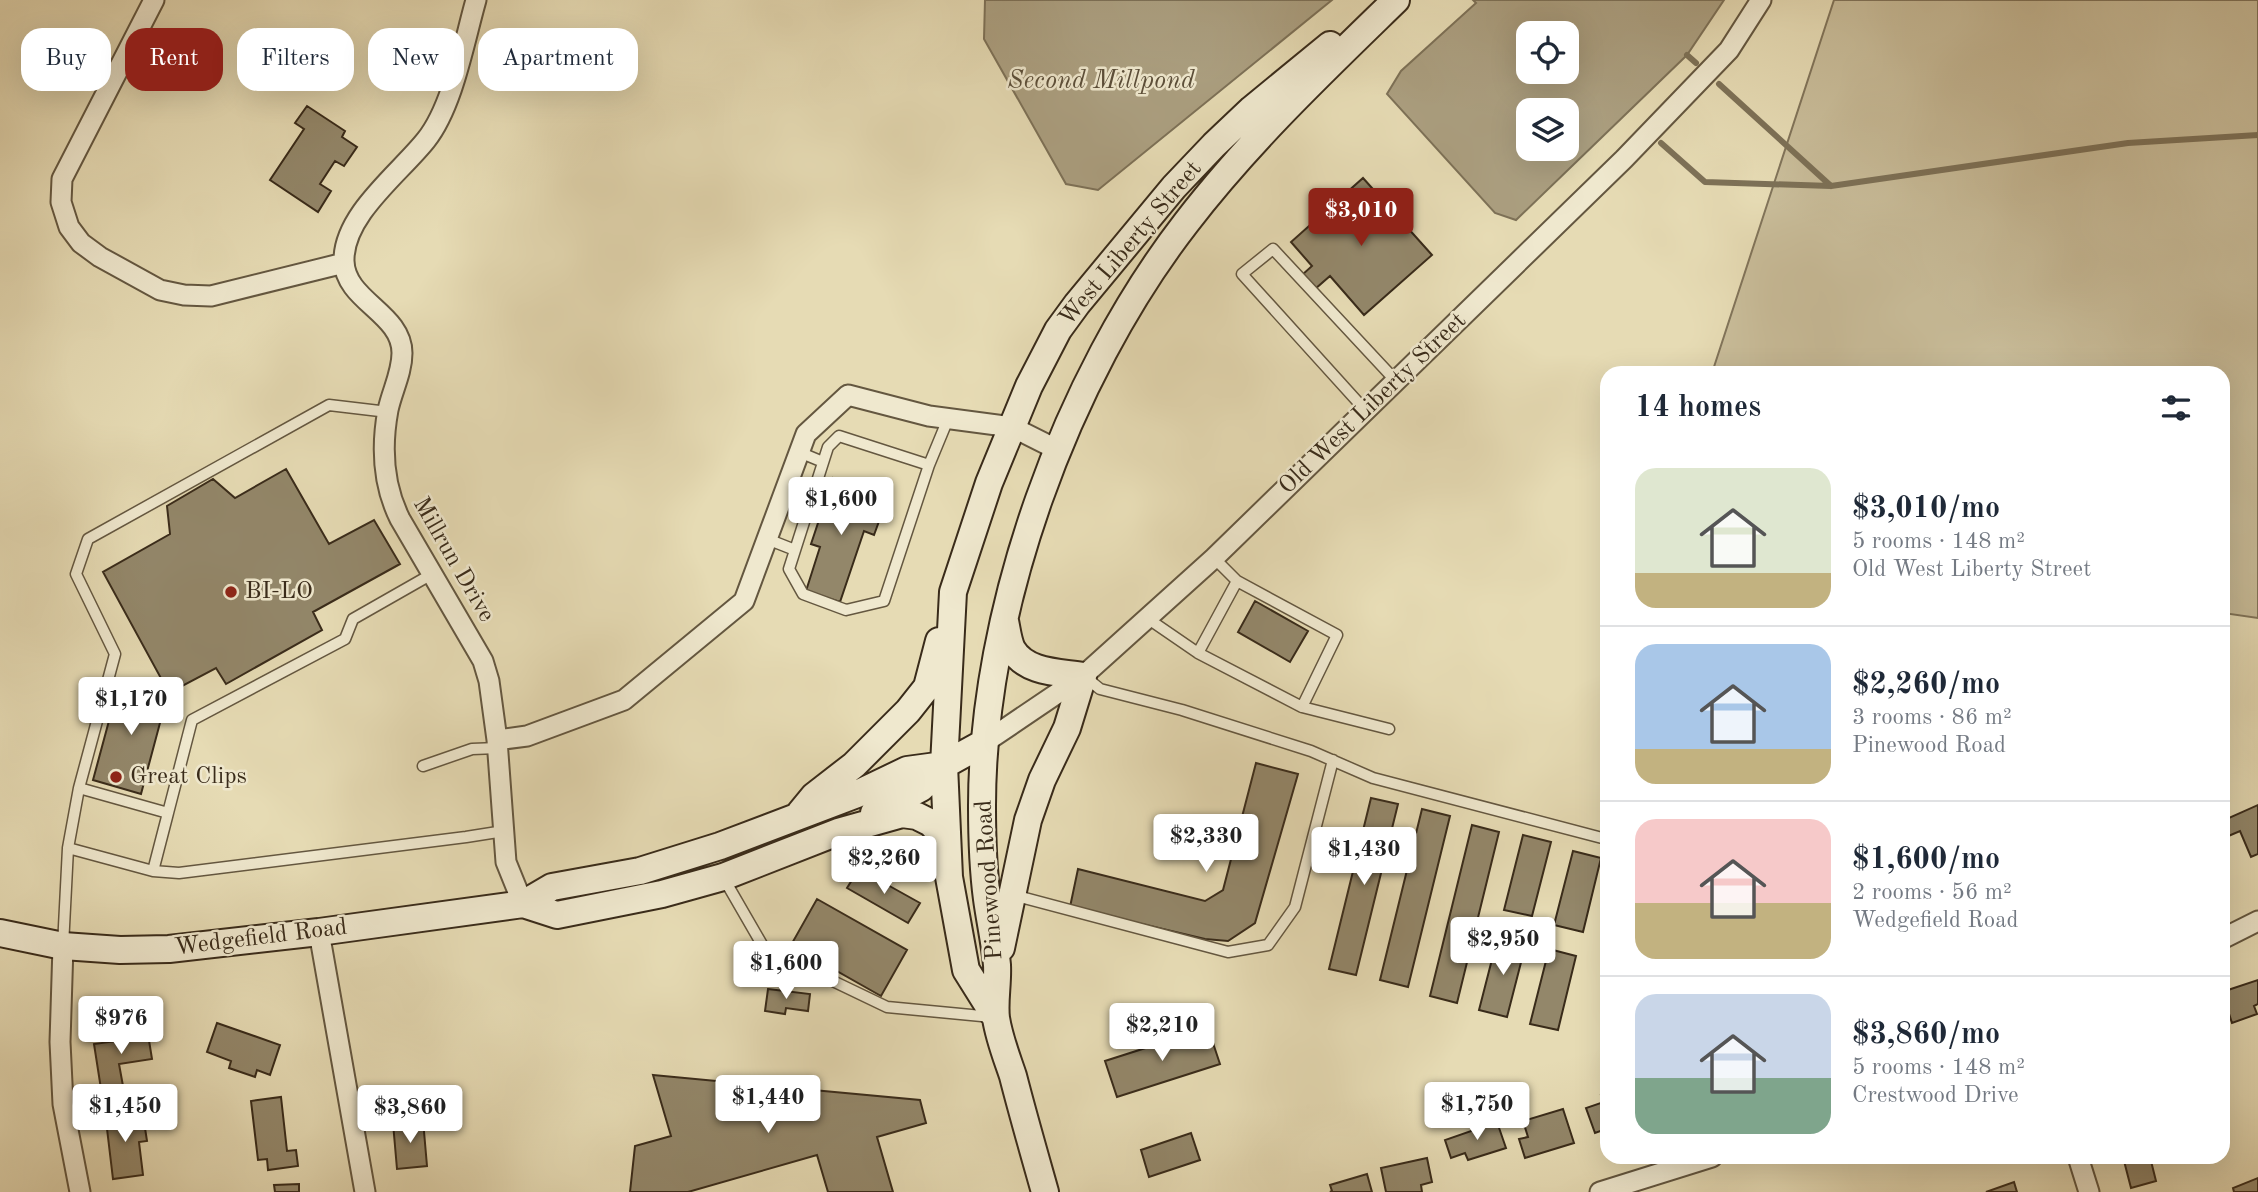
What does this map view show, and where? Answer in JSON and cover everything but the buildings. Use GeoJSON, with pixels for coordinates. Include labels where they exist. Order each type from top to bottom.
{"type":"FeatureCollection","features":[{"type":"Feature","properties":{"kind":"main road","name":"West Liberty Street"},"geometry":{"type":"LineString","coordinates":[[944,765],[953,592],[989,483],[1029,386],[1058,330],[1174,187],[1252,109],[1314,56],[1391,0]]}},
{"type":"Feature","properties":{"kind":"main road","name":"West Liberty Street"},"geometry":{"type":"LineString","coordinates":[[984,743],[1004,620],[1042,491],[1105,348],[1166,250],[1186,223],[1249,148],[1396,0]]}},
{"type":"Feature","properties":{"kind":"main road"},"geometry":{"type":"LineString","coordinates":[[796,818],[814,796],[854,765],[889,732],[927,687],[953,592]]}},
{"type":"Feature","properties":{"kind":"main road"},"geometry":{"type":"LineString","coordinates":[[997,967],[1028,820],[1042,780],[1068,728],[1083,676],[1042,670],[1023,660],[1012,648],[1004,620]]}},
{"type":"Feature","properties":{"kind":"main road","name":"Old West Liberty Street"},"geometry":{"type":"LineString","coordinates":[[944,765],[984,743]]}},
{"type":"Feature","properties":{"kind":"main road","name":"Pinewood Road"},"geometry":{"type":"LineString","coordinates":[[984,743],[982,807],[987,896],[997,967],[996,1018]]}},
{"type":"Feature","properties":{"kind":"main road"},"geometry":{"type":"LineString","coordinates":[[838,832],[920,788],[944,765]]}},
{"type":"Feature","properties":{"kind":"main road","name":"Wedgefield Road"},"geometry":{"type":"LineString","coordinates":[[0,933],[63,946],[120,950],[169,949],[523,904],[552,887],[640,871],[796,818],[857,794],[907,770],[944,765]]}},
{"type":"Feature","properties":{"kind":"main road","name":"Pinewood Road"},"geometry":{"type":"LineString","coordinates":[[944,765],[949,877],[966,970],[996,1018],[1045,1192]]}},
{"type":"Feature","properties":{"kind":"main road"},"geometry":{"type":"LineString","coordinates":[[838,832],[902,814],[917,816],[931,823],[939,832],[949,877]]}},
{"type":"Feature","properties":{"kind":"main road","name":"Wedgefield Road"},"geometry":{"type":"LineString","coordinates":[[523,904],[557,915],[662,894],[723,877],[838,832]]}},
{"type":"Feature","properties":{"kind":"street"},"geometry":{"type":"LineString","coordinates":[[154,0],[62,179],[61,202],[69,227],[81,243],[100,257],[160,290],[184,295],[211,296],[344,263],[346,246],[366,207],[427,139],[442,116],[477,0]]}},
{"type":"Feature","properties":{"kind":"street","name":"Old West Liberty Street"},"geometry":{"type":"LineString","coordinates":[[984,743],[1083,676],[1214,558],[1624,159],[1716,64],[1746,26],[1761,0]]}},
{"type":"Feature","properties":{"kind":"street","name":"Millrun Drive"},"geometry":{"type":"LineString","coordinates":[[344,263],[348,277],[359,294],[386,318],[402,349],[401,365],[388,412],[384,478],[389,498],[483,661],[489,681],[498,744],[506,862],[523,904]]}},
{"type":"Feature","properties":{"kind":"street"},"geometry":{"type":"LineString","coordinates":[[498,744],[624,700],[744,601],[806,434],[848,395],[929,416],[1012,427],[1058,450]]}},
{"type":"Feature","properties":{"kind":"street"},"geometry":{"type":"LineString","coordinates":[[2230,935],[2258,921]]}},
{"type":"Feature","properties":{"kind":"street"},"geometry":{"type":"LineString","coordinates":[[319,932],[365,1192]]}},
{"type":"Feature","properties":{"kind":"street"},"geometry":{"type":"LineString","coordinates":[[63,946],[60,1042],[63,1104],[80,1192]]}},
{"type":"Feature","properties":{"kind":"street"},"geometry":{"type":"LineString","coordinates":[[1600,1192],[1690,1164]]}},
{"type":"Feature","properties":{"kind":"street"},"geometry":{"type":"LineString","coordinates":[[2080,1164],[2089,1192]]}},
{"type":"Feature","properties":{"kind":"lane"},"geometry":{"type":"LineString","coordinates":[[1366,411],[1242,274],[1273,249],[1396,381]]}},
{"type":"Feature","properties":{"kind":"lane"},"geometry":{"type":"LineString","coordinates":[[63,946],[68,848],[79,788],[115,654],[76,574],[88,539],[329,405],[388,412]]}},
{"type":"Feature","properties":{"kind":"lane"},"geometry":{"type":"LineString","coordinates":[[929,465],[839,436],[828,447],[789,569],[803,594],[846,610],[884,601],[929,465],[948,419]]}},
{"type":"Feature","properties":{"kind":"lane"},"geometry":{"type":"LineString","coordinates":[[799,452],[823,462]]}},
{"type":"Feature","properties":{"kind":"lane"},"geometry":{"type":"LineString","coordinates":[[767,539],[795,550]]}},
{"type":"Feature","properties":{"kind":"lane"},"geometry":{"type":"LineString","coordinates":[[1214,558],[1237,581],[1336,635],[1302,707]]}},
{"type":"Feature","properties":{"kind":"lane"},"geometry":{"type":"LineString","coordinates":[[153,871],[192,720],[345,639],[353,619],[432,574]]}},
{"type":"Feature","properties":{"kind":"lane"},"geometry":{"type":"LineString","coordinates":[[1198,653],[1237,581]]}},
{"type":"Feature","properties":{"kind":"lane"},"geometry":{"type":"LineString","coordinates":[[1147,618],[1198,653],[1302,707],[1388,729]]}},
{"type":"Feature","properties":{"kind":"lane"},"geometry":{"type":"LineString","coordinates":[[1083,676],[1100,689],[1182,709],[1311,751],[1373,778],[1600,837]]}},
{"type":"Feature","properties":{"kind":"lane"},"geometry":{"type":"LineString","coordinates":[[423,766],[472,749],[498,744]]}},
{"type":"Feature","properties":{"kind":"lane"},"geometry":{"type":"LineString","coordinates":[[1012,895],[1228,951],[1268,944],[1295,907],[1333,760]]}},
{"type":"Feature","properties":{"kind":"lane"},"geometry":{"type":"LineString","coordinates":[[79,788],[168,813]]}},
{"type":"Feature","properties":{"kind":"lane"},"geometry":{"type":"LineString","coordinates":[[68,848],[153,871],[179,873],[504,831]]}},
{"type":"Feature","properties":{"kind":"lane"},"geometry":{"type":"LineString","coordinates":[[723,877],[764,948],[887,1007],[996,1018]]}},
{"type":"Feature","properties":{"kind":"shaded area"},"geometry":{"type":"Polygon","coordinates":[[[1834,0],[2258,0],[2258,618],[2230,614],[2230,366],[1714,366],[1834,0]]]}},
{"type":"Feature","properties":{"kind":"water","name":"Second Millpond"},"geometry":{"type":"Polygon","coordinates":[[[985,0],[1332,0],[1098,190],[1066,184],[984,39],[985,0]]]}},
{"type":"Feature","properties":{"kind":"water"},"geometry":{"type":"Polygon","coordinates":[[[1473,0],[1724,0],[1687,55],[1579,159],[1579,98],[1516,98],[1516,161],[1577,161],[1516,220],[1495,213],[1387,94],[1401,71],[1476,3],[1473,0]]]}},
{"type":"Feature","properties":{"kind":"waterway"},"geometry":{"type":"LineString","coordinates":[[1687,55],[1696,63]]}},
{"type":"Feature","properties":{"kind":"waterway"},"geometry":{"type":"LineString","coordinates":[[1719,84],[1831,186]]}},
{"type":"Feature","properties":{"kind":"waterway"},"geometry":{"type":"LineString","coordinates":[[1661,143],[1705,182],[1831,186],[2128,143],[2258,135]]}},
{"type":"Feature","properties":{"kind":"place","name":"BI-LO"},"geometry":{"type":"Point","coordinates":[231,592]}},
{"type":"Feature","properties":{"kind":"place","name":"Great Clips"},"geometry":{"type":"Point","coordinates":[116,777]}}]}
